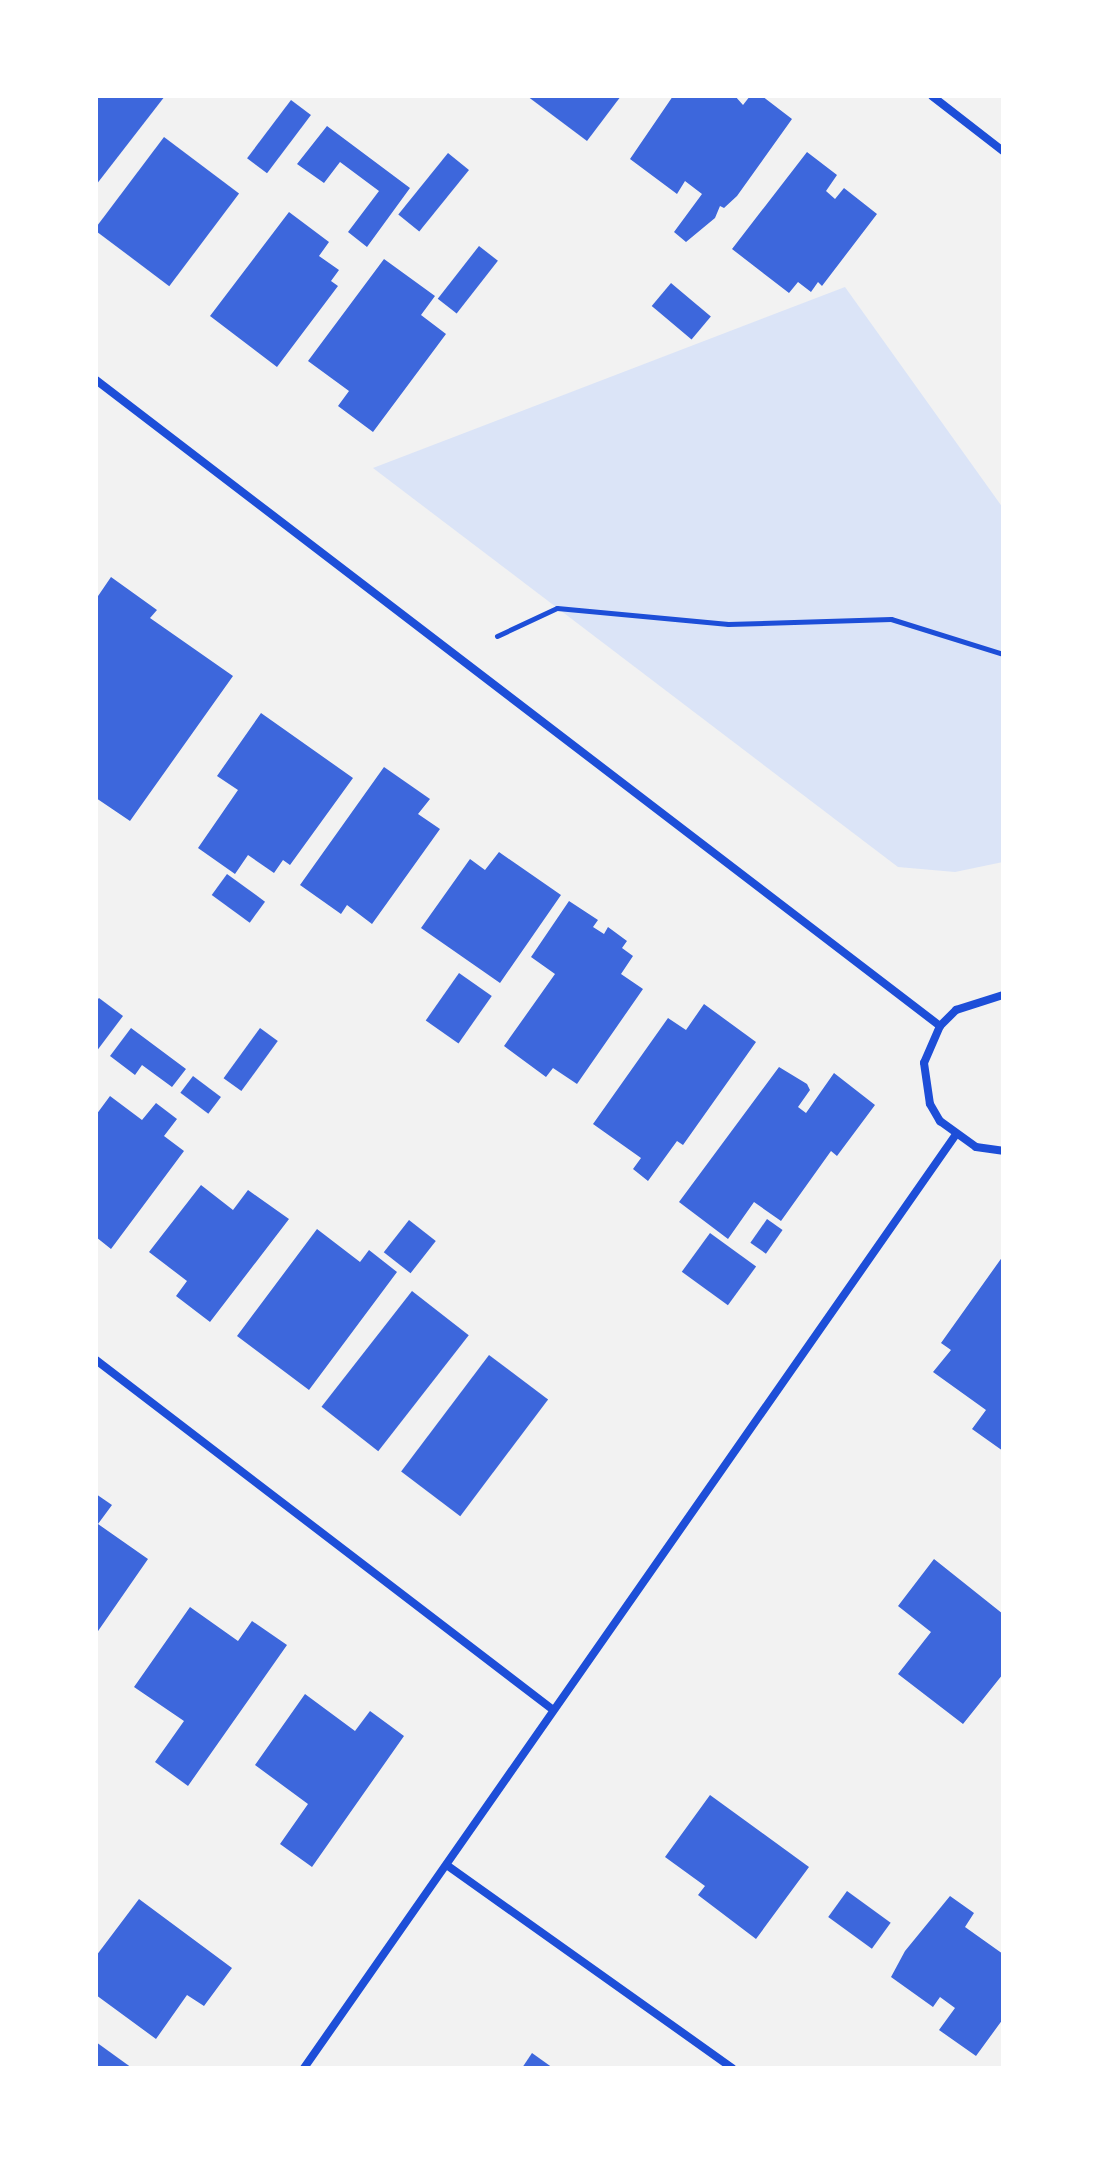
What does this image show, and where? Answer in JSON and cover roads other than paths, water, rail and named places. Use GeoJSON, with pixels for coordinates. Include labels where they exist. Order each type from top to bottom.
{"type":"FeatureCollection","features":[{"type":"Feature","properties":{"kind":"street"},"geometry":{"type":"LineString","coordinates":[[932,96],[1003,151]]}},
{"type":"Feature","properties":{"kind":"street"},"geometry":{"type":"LineString","coordinates":[[96,380],[940,1026]]}},
{"type":"Feature","properties":{"kind":"street"},"geometry":{"type":"LineString","coordinates":[[1003,995],[978,999],[940,1026],[924,1063],[925,1084],[940,1121],[955,1136],[976,1147],[1003,1151]]}},
{"type":"Feature","properties":{"kind":"street"},"geometry":{"type":"LineString","coordinates":[[304,2068],[955,1136]]}},
{"type":"Feature","properties":{"kind":"street"},"geometry":{"type":"LineString","coordinates":[[96,1360],[552,1709]]}},
{"type":"Feature","properties":{"kind":"street"},"geometry":{"type":"LineString","coordinates":[[448,1866],[732,2068]]}}]}
